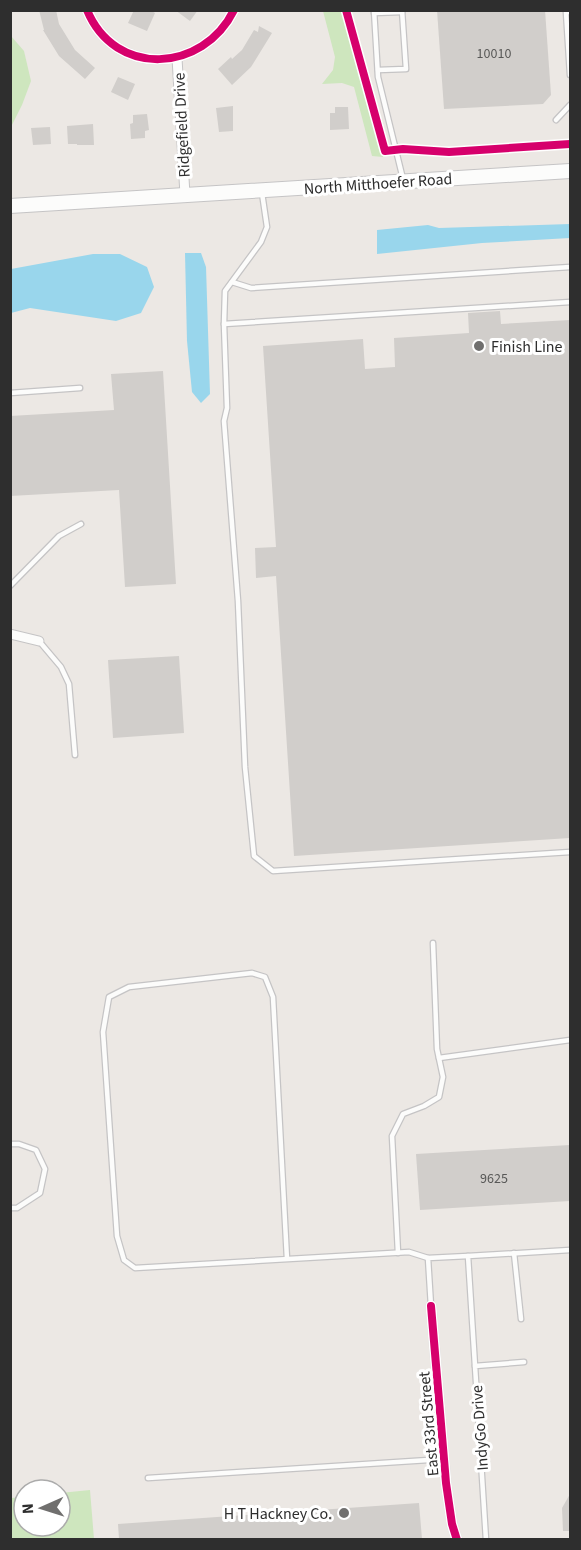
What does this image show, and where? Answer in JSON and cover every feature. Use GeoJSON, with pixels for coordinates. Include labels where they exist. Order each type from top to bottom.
{"type":"FeatureCollection","features":[{"type":"Feature","properties":{"kind":"main road","name":"North Mitthoefer Road"},"geometry":{"type":"LineString","coordinates":[[10,206],[570,171]]}},
{"type":"Feature","properties":{"kind":"street","name":"Ridgefield Drive"},"geometry":{"type":"LineString","coordinates":[[87,10],[103,35],[124,51],[151,59],[177,58],[185,195]]}},
{"type":"Feature","properties":{"kind":"street"},"geometry":{"type":"LineString","coordinates":[[177,58],[207,44],[223,29],[234,10]]}},
{"type":"Feature","properties":{"kind":"street"},"geometry":{"type":"LineString","coordinates":[[11,636],[39,641]]}},
{"type":"Feature","properties":{"kind":"street","name":"East 33rd Street"},"geometry":{"type":"LineString","coordinates":[[431,1306],[444,1459],[452,1524],[457,1539]]}},
{"type":"Feature","properties":{"kind":"lane"},"geometry":{"type":"LineString","coordinates":[[378,70],[406,69],[402,11],[374,12],[378,77],[404,182]]}},
{"type":"Feature","properties":{"kind":"lane"},"geometry":{"type":"LineString","coordinates":[[570,12],[566,12],[570,75]]}},
{"type":"Feature","properties":{"kind":"lane"},"geometry":{"type":"LineString","coordinates":[[556,120],[570,105]]}},
{"type":"Feature","properties":{"kind":"lane"},"geometry":{"type":"LineString","coordinates":[[261,191],[267,227],[261,242],[225,291],[224,324],[227,408],[224,421],[238,601],[245,767],[254,856],[273,871],[570,852]]}},
{"type":"Feature","properties":{"kind":"lane"},"geometry":{"type":"LineString","coordinates":[[232,282],[251,288],[570,267]]}},
{"type":"Feature","properties":{"kind":"lane"},"geometry":{"type":"LineString","coordinates":[[224,324],[570,302]]}},
{"type":"Feature","properties":{"kind":"lane"},"geometry":{"type":"LineString","coordinates":[[10,393],[80,388]]}},
{"type":"Feature","properties":{"kind":"lane"},"geometry":{"type":"LineString","coordinates":[[10,586],[60,536],[81,524]]}},
{"type":"Feature","properties":{"kind":"lane"},"geometry":{"type":"LineString","coordinates":[[39,641],[61,667],[69,684],[75,755]]}},
{"type":"Feature","properties":{"kind":"lane"},"geometry":{"type":"LineString","coordinates":[[398,1253],[392,1136],[403,1114],[439,1097],[443,1077],[437,1049],[433,943]]}},
{"type":"Feature","properties":{"kind":"lane"},"geometry":{"type":"LineString","coordinates":[[286,1259],[273,998],[265,977],[252,973],[129,987],[109,997],[104,1032],[117,1236],[124,1260],[135,1269],[409,1252],[428,1258],[570,1250]]}},
{"type":"Feature","properties":{"kind":"lane"},"geometry":{"type":"LineString","coordinates":[[439,1058],[570,1040]]}},
{"type":"Feature","properties":{"kind":"lane"},"geometry":{"type":"LineString","coordinates":[[10,1144],[19,1144],[36,1150],[45,1169],[40,1193],[17,1208],[10,1208]]}},
{"type":"Feature","properties":{"kind":"lane"},"geometry":{"type":"LineString","coordinates":[[514,1253],[521,1319]]}},
{"type":"Feature","properties":{"kind":"lane"},"geometry":{"type":"LineString","coordinates":[[468,1256],[475,1366]]}},
{"type":"Feature","properties":{"kind":"lane"},"geometry":{"type":"LineString","coordinates":[[428,1258],[431,1306]]}},
{"type":"Feature","properties":{"kind":"lane","name":"IndyGo Drive"},"geometry":{"type":"LineString","coordinates":[[486,1539],[475,1366],[524,1362]]}},
{"type":"Feature","properties":{"kind":"lane"},"geometry":{"type":"LineString","coordinates":[[148,1478],[444,1459]]}},
{"type":"Feature","properties":{"kind":"green space"},"geometry":{"type":"Polygon","coordinates":[[[323,11],[352,11],[383,143],[383,157],[372,156],[354,87],[342,83],[322,84],[333,70],[335,57],[323,11]]]}},
{"type":"Feature","properties":{"kind":"green space"},"geometry":{"type":"Polygon","coordinates":[[[11,36],[24,51],[31,81],[11,127],[11,36]]]}},
{"type":"Feature","properties":{"kind":"green space"},"geometry":{"type":"Polygon","coordinates":[[[90,1490],[94,1539],[11,1539],[12,1498],[12,1538],[72,1538],[72,1492],[90,1490]]]}},
{"type":"Feature","properties":{"kind":"water"},"geometry":{"type":"Polygon","coordinates":[[[570,224],[570,238],[482,243],[377,254],[377,230],[428,225],[439,228],[570,224]]]}},
{"type":"Feature","properties":{"kind":"water"},"geometry":{"type":"Polygon","coordinates":[[[185,253],[201,253],[206,267],[210,394],[201,403],[192,392],[187,341],[185,253]]]}},
{"type":"Feature","properties":{"kind":"water"},"geometry":{"type":"Polygon","coordinates":[[[93,254],[120,254],[147,267],[154,287],[141,313],[116,321],[30,308],[11,313],[11,269],[93,254]]]}},
{"type":"Feature","properties":{"kind":"building"},"geometry":{"type":"Polygon","coordinates":[[[39,10],[56,10],[59,24],[75,50],[95,68],[85,79],[59,56],[43,30],[39,10]]]}},
{"type":"Feature","properties":{"kind":"building"},"geometry":{"type":"Polygon","coordinates":[[[134,10],[150,10],[155,13],[147,31],[128,23],[134,10]]]}},
{"type":"Feature","properties":{"kind":"building"},"geometry":{"type":"Polygon","coordinates":[[[175,10],[198,10],[190,21],[175,10]]]}},
{"type":"Feature","properties":{"kind":"building"},"geometry":{"type":"Polygon","coordinates":[[[437,10],[545,10],[551,95],[543,104],[444,109],[437,10]]]}},
{"type":"Feature","properties":{"kind":"building"},"geometry":{"type":"Polygon","coordinates":[[[259,26],[272,33],[251,67],[232,85],[218,69],[242,50],[254,30],[258,32],[259,26]]]}},
{"type":"Feature","properties":{"kind":"building"},"geometry":{"type":"Polygon","coordinates":[[[118,77],[135,84],[128,100],[111,92],[118,77]]]}},
{"type":"Feature","properties":{"kind":"building"},"geometry":{"type":"Polygon","coordinates":[[[233,106],[233,131],[219,132],[216,108],[233,106]]]}},
{"type":"Feature","properties":{"kind":"building"},"geometry":{"type":"Polygon","coordinates":[[[335,107],[348,107],[349,129],[330,130],[330,113],[335,113],[335,107]]]}},
{"type":"Feature","properties":{"kind":"building"},"geometry":{"type":"Polygon","coordinates":[[[147,114],[149,130],[145,131],[145,138],[131,139],[130,124],[133,123],[133,115],[147,114]]]}},
{"type":"Feature","properties":{"kind":"building"},"geometry":{"type":"Polygon","coordinates":[[[93,124],[94,145],[68,144],[67,126],[93,124]]]}},
{"type":"Feature","properties":{"kind":"building"},"geometry":{"type":"Polygon","coordinates":[[[50,127],[51,144],[33,145],[31,128],[50,127]]]}},
{"type":"Feature","properties":{"kind":"building"},"geometry":{"type":"Polygon","coordinates":[[[500,311],[501,324],[570,320],[570,838],[294,856],[276,576],[256,578],[255,548],[276,547],[263,346],[363,339],[365,369],[395,367],[394,338],[469,333],[468,313],[500,311]]]}},
{"type":"Feature","properties":{"kind":"building"},"geometry":{"type":"Polygon","coordinates":[[[163,371],[176,584],[125,587],[119,490],[10,496],[10,416],[114,410],[111,374],[163,371]]]}},
{"type":"Feature","properties":{"kind":"building"},"geometry":{"type":"Polygon","coordinates":[[[179,656],[184,733],[113,738],[108,660],[179,656]]]}},
{"type":"Feature","properties":{"kind":"building"},"geometry":{"type":"Polygon","coordinates":[[[570,1145],[570,1201],[420,1210],[416,1154],[570,1145]]]}},
{"type":"Feature","properties":{"kind":"building"},"geometry":{"type":"Polygon","coordinates":[[[570,1494],[570,1531],[563,1531],[562,1508],[570,1494]]]}},
{"type":"Feature","properties":{"kind":"building","name":"H T Hackney Co."},"geometry":{"type":"Polygon","coordinates":[[[419,1503],[422,1539],[119,1539],[118,1524],[419,1503]]]}},
{"type":"Feature","properties":{"kind":"cycle path"},"geometry":{"type":"LineString","coordinates":[[87,10],[100,32],[117,48],[138,56],[159,59],[181,56],[202,46],[220,31],[234,10]]}},
{"type":"Feature","properties":{"kind":"cycle path"},"geometry":{"type":"LineString","coordinates":[[346,10],[385,151],[403,149],[449,152],[570,144]]}},
{"type":"Feature","properties":{"kind":"cycle path"},"geometry":{"type":"LineString","coordinates":[[431,1306],[446,1483],[452,1524],[457,1540]]}},
{"type":"Feature","properties":{"kind":"place","name":"Finish Line"},"geometry":{"type":"Point","coordinates":[479,346]}},
{"type":"Feature","properties":{"kind":"place","name":"H T Hackney Co."},"geometry":{"type":"Point","coordinates":[344,1513]}}]}
